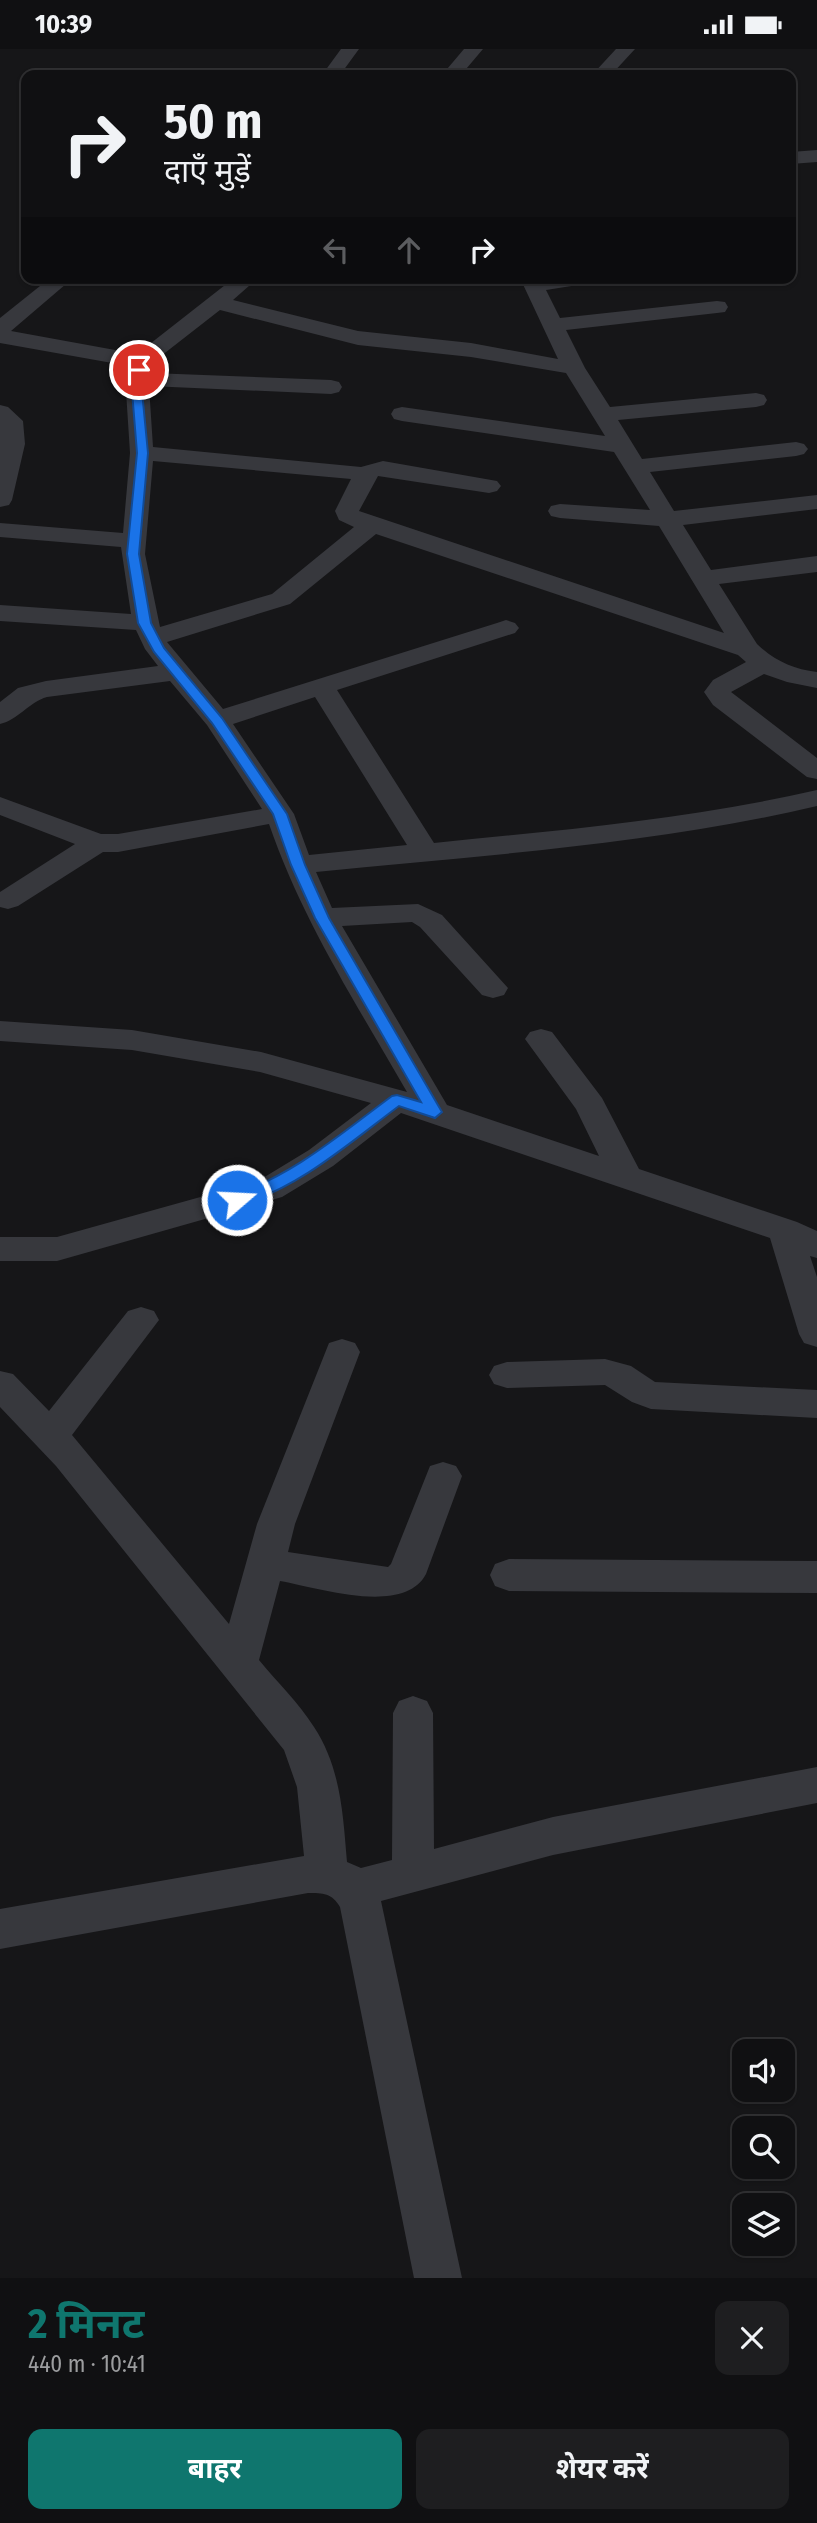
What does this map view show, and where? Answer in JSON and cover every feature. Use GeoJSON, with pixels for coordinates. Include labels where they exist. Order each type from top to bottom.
{"type":"FeatureCollection","features":[{"type":"Feature","properties":{"kind":"street"},"geometry":{"type":"LineString","coordinates":[[334,70],[349,49]]}},
{"type":"Feature","properties":{"kind":"street"},"geometry":{"type":"LineString","coordinates":[[455,70],[474,49]]}},
{"type":"Feature","properties":{"kind":"street"},"geometry":{"type":"LineString","coordinates":[[606,70],[626,49]]}},
{"type":"Feature","properties":{"kind":"street"},"geometry":{"type":"LineString","coordinates":[[796,158],[817,156]]}},
{"type":"Feature","properties":{"kind":"street"},"geometry":{"type":"LineString","coordinates":[[0,329],[56,284]]}},
{"type":"Feature","properties":{"kind":"street"},"geometry":{"type":"LineString","coordinates":[[139,370],[215,302],[240,284]]}},
{"type":"Feature","properties":{"kind":"street"},"geometry":{"type":"LineString","coordinates":[[532,284],[574,368],[754,657]]}},
{"type":"Feature","properties":{"kind":"street"},"geometry":{"type":"LineString","coordinates":[[215,302],[358,338],[471,350],[574,368]]}},
{"type":"Feature","properties":{"kind":"street"},"geometry":{"type":"LineString","coordinates":[[552,325],[717,307]]}},
{"type":"Feature","properties":{"kind":"street"},"geometry":{"type":"LineString","coordinates":[[0,336],[139,370],[331,387]]}},
{"type":"Feature","properties":{"kind":"street"},"geometry":{"type":"LineString","coordinates":[[139,370],[142,453],[133,554],[148,631],[176,672],[217,720],[280,814],[298,865],[322,918],[435,1112]]}},
{"type":"Feature","properties":{"kind":"street"},"geometry":{"type":"LineString","coordinates":[[603,415],[756,400]]}},
{"type":"Feature","properties":{"kind":"street"},"geometry":{"type":"LineString","coordinates":[[0,412],[11,421],[13,444],[0,500]]}},
{"type":"Feature","properties":{"kind":"street"},"geometry":{"type":"LineString","coordinates":[[402,414],[622,446]]}},
{"type":"Feature","properties":{"kind":"street"},"geometry":{"type":"LineString","coordinates":[[635,467],[796,449]]}},
{"type":"Feature","properties":{"kind":"street"},"geometry":{"type":"LineString","coordinates":[[142,453],[358,473],[364,476]]}},
{"type":"Feature","properties":{"kind":"street"},"geometry":{"type":"LineString","coordinates":[[489,486],[383,468],[371,470],[364,476],[365,480],[346,511],[354,519],[754,657],[794,678],[817,680]]}},
{"type":"Feature","properties":{"kind":"street"},"geometry":{"type":"LineString","coordinates":[[560,511],[667,519],[817,502]]}},
{"type":"Feature","properties":{"kind":"street"},"geometry":{"type":"LineString","coordinates":[[0,613],[148,631],[281,599],[372,525]]}},
{"type":"Feature","properties":{"kind":"street"},"geometry":{"type":"LineString","coordinates":[[0,530],[134,541]]}},
{"type":"Feature","properties":{"kind":"street"},"geometry":{"type":"LineString","coordinates":[[703,578],[817,564]]}},
{"type":"Feature","properties":{"kind":"street"},"geometry":{"type":"LineString","coordinates":[[217,720],[506,628]]}},
{"type":"Feature","properties":{"kind":"street"},"geometry":{"type":"LineString","coordinates":[[754,657],[717,692],[722,699],[817,771]]}},
{"type":"Feature","properties":{"kind":"street"},"geometry":{"type":"LineString","coordinates":[[0,716],[27,694],[46,689],[176,672]]}},
{"type":"Feature","properties":{"kind":"street"},"geometry":{"type":"LineString","coordinates":[[0,681],[46,689]]}},
{"type":"Feature","properties":{"kind":"street"},"geometry":{"type":"LineString","coordinates":[[322,687],[427,854]]}},
{"type":"Feature","properties":{"kind":"street"},"geometry":{"type":"LineString","coordinates":[[298,865],[427,854],[661,827],[762,811],[817,798]]}},
{"type":"Feature","properties":{"kind":"street"},"geometry":{"type":"LineString","coordinates":[[0,806],[97,843],[118,843],[280,814]]}},
{"type":"Feature","properties":{"kind":"street"},"geometry":{"type":"LineString","coordinates":[[8,900],[97,843]]}},
{"type":"Feature","properties":{"kind":"street"},"geometry":{"type":"LineString","coordinates":[[322,918],[418,913],[431,921],[494,988]]}},
{"type":"Feature","properties":{"kind":"street"},"geometry":{"type":"LineString","coordinates":[[0,1031],[132,1040],[187,1047],[261,1062],[435,1112],[785,1230],[817,1246]]}},
{"type":"Feature","properties":{"kind":"street"},"geometry":{"type":"LineString","coordinates":[[541,1039],[592,1106],[625,1177]]}},
{"type":"Feature","properties":{"kind":"street"},"geometry":{"type":"LineString","coordinates":[[0,1249],[57,1249],[270,1189],[321,1158],[397,1100]]}},
{"type":"Feature","properties":{"kind":"street"},"geometry":{"type":"LineString","coordinates":[[785,1230],[817,1335]]}},
{"type":"Feature","properties":{"kind":"street"},"geometry":{"type":"LineString","coordinates":[[50,1436],[141,1319]]}},
{"type":"Feature","properties":{"kind":"street"},"geometry":{"type":"LineString","coordinates":[[238,1663],[276,1524],[342,1352]]}},
{"type":"Feature","properties":{"kind":"street"},"geometry":{"type":"LineString","coordinates":[[507,1375],[618,1373],[643,1393],[651,1395],[817,1404]]}},
{"type":"Feature","properties":{"kind":"street"},"geometry":{"type":"LineString","coordinates":[[0,1384],[50,1436],[299,1738],[312,1760],[341,1881],[365,1919],[438,2278]]}},
{"type":"Feature","properties":{"kind":"street"},"geometry":{"type":"LineString","coordinates":[[264,1563],[382,1583],[396,1581],[407,1574],[443,1476]]}},
{"type":"Feature","properties":{"kind":"street"},"geometry":{"type":"LineString","coordinates":[[509,1575],[817,1577]]}},
{"type":"Feature","properties":{"kind":"street"},"geometry":{"type":"LineString","coordinates":[[413,1713],[413,1874]]}},
{"type":"Feature","properties":{"kind":"street"},"geometry":{"type":"LineString","coordinates":[[0,1929],[308,1874],[341,1881],[413,1874],[590,1828],[817,1785]]}},
{"type":"Feature","properties":{"kind":"route"},"geometry":{"type":"LineString","coordinates":[[139,370],[137,391],[142,453],[133,554],[145,623],[158,649],[217,720],[280,814],[298,865],[322,918],[435,1112],[397,1100],[294,1176],[270,1189],[237,1200]]}}]}
